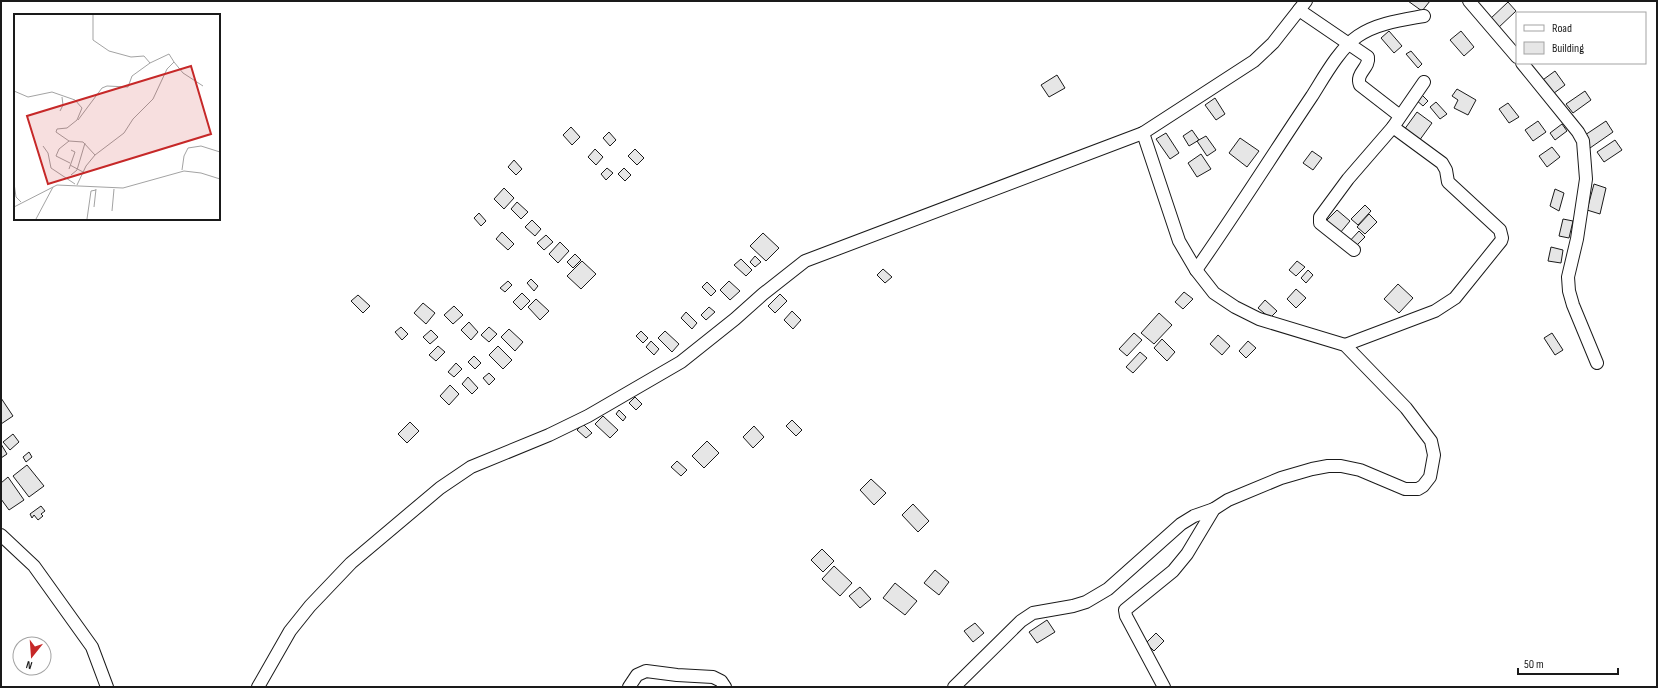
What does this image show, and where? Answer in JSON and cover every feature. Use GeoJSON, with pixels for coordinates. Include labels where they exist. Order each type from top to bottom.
{"type":"FeatureCollection","features":[{"type":"Feature","properties":{"kind":"street"},"geometry":{"type":"LineString","coordinates":[[1469,1],[1516,56]]}},
{"type":"Feature","properties":{"kind":"street"},"geometry":{"type":"LineString","coordinates":[[258,687],[290,631],[310,606],[351,563],[440,488],[471,467],[549,435],[588,416],[681,362],[805,261],[1143,132],[1254,61],[1273,43],[1303,5],[1368,57],[1369,59],[1359,76],[1360,85],[1400,116]]}},
{"type":"Feature","properties":{"kind":"street"},"geometry":{"type":"LineString","coordinates":[[1196,270],[1242,204],[1298,116],[1336,60],[1350,43],[1356,37],[1371,29],[1395,21],[1424,16]]}},
{"type":"Feature","properties":{"kind":"street"},"geometry":{"type":"LineString","coordinates":[[1523,64],[1578,132],[1583,141],[1586,179],[1577,239],[1568,277],[1568,291],[1597,363]]}},
{"type":"Feature","properties":{"kind":"street"},"geometry":{"type":"LineString","coordinates":[[1354,250],[1320,224],[1320,217],[1344,185],[1392,127],[1424,82]]}},
{"type":"Feature","properties":{"kind":"street"},"geometry":{"type":"LineString","coordinates":[[1345,345],[1435,311],[1455,298],[1502,238],[1500,230],[1448,182],[1446,170],[1442,163],[1392,127]]}},
{"type":"Feature","properties":{"kind":"street"},"geometry":{"type":"LineString","coordinates":[[954,687],[1021,621],[1033,613],[1073,606],[1086,602],[1108,590],[1181,524],[1194,516],[1214,509],[1228,500],[1281,478],[1328,466],[1342,466],[1360,470],[1405,489],[1418,489],[1423,486],[1430,477],[1434,455],[1431,441],[1406,408],[1345,345],[1259,319],[1235,307],[1214,293],[1196,270],[1179,242],[1143,132]]}},
{"type":"Feature","properties":{"kind":"street"},"geometry":{"type":"LineString","coordinates":[[1164,687],[1126,616],[1125,610],[1173,571],[1187,554],[1214,509]]}},
{"type":"Feature","properties":{"kind":"street"},"geometry":{"type":"LineString","coordinates":[[1,535],[34,566],[92,647],[107,687]]}},
{"type":"Feature","properties":{"kind":"street"},"geometry":{"type":"LineString","coordinates":[[629,687],[637,675],[646,671],[677,675],[713,677],[721,681],[725,687]]}},
{"type":"Feature","properties":{"kind":"building"},"geometry":{"type":"Polygon","coordinates":[[[1408,1],[1430,1],[1422,11],[1408,1]]]}},
{"type":"Feature","properties":{"kind":"building"},"geometry":{"type":"Polygon","coordinates":[[[1508,2],[1516,11],[1497,29],[1489,20],[1508,2]]]}},
{"type":"Feature","properties":{"kind":"building"},"geometry":{"type":"Polygon","coordinates":[[[1389,31],[1402,46],[1394,53],[1381,38],[1389,31]]]}},
{"type":"Feature","properties":{"kind":"building"},"geometry":{"type":"Polygon","coordinates":[[[1461,31],[1474,47],[1464,56],[1450,40],[1461,31]]]}},
{"type":"Feature","properties":{"kind":"building"},"geometry":{"type":"Polygon","coordinates":[[[1411,51],[1422,64],[1418,68],[1406,54],[1411,51]]]}},
{"type":"Feature","properties":{"kind":"building"},"geometry":{"type":"Polygon","coordinates":[[[1555,71],[1565,85],[1550,96],[1540,82],[1555,71]]]}},
{"type":"Feature","properties":{"kind":"building"},"geometry":{"type":"Polygon","coordinates":[[[1057,75],[1065,88],[1049,97],[1041,85],[1057,75]]]}},
{"type":"Feature","properties":{"kind":"building"},"geometry":{"type":"Polygon","coordinates":[[[1457,89],[1476,100],[1468,115],[1454,108],[1458,100],[1452,96],[1457,89]]]}},
{"type":"Feature","properties":{"kind":"building"},"geometry":{"type":"Polygon","coordinates":[[[1585,91],[1591,100],[1573,113],[1566,104],[1585,91]]]}},
{"type":"Feature","properties":{"kind":"building"},"geometry":{"type":"Polygon","coordinates":[[[1421,94],[1428,101],[1423,106],[1415,99],[1421,94]]]}},
{"type":"Feature","properties":{"kind":"building"},"geometry":{"type":"Polygon","coordinates":[[[1215,98],[1225,114],[1216,120],[1205,105],[1215,98]]]}},
{"type":"Feature","properties":{"kind":"building"},"geometry":{"type":"Polygon","coordinates":[[[1436,102],[1447,114],[1440,119],[1430,107],[1436,102]]]}},
{"type":"Feature","properties":{"kind":"building"},"geometry":{"type":"Polygon","coordinates":[[[1508,103],[1519,117],[1509,123],[1499,109],[1508,103]]]}},
{"type":"Feature","properties":{"kind":"building"},"geometry":{"type":"Polygon","coordinates":[[[1417,112],[1432,123],[1419,141],[1404,130],[1417,112]]]}},
{"type":"Feature","properties":{"kind":"building"},"geometry":{"type":"Polygon","coordinates":[[[1538,121],[1546,132],[1533,141],[1525,130],[1538,121]]]}},
{"type":"Feature","properties":{"kind":"building"},"geometry":{"type":"Polygon","coordinates":[[[1606,121],[1613,132],[1590,148],[1582,137],[1606,121]]]}},
{"type":"Feature","properties":{"kind":"building"},"geometry":{"type":"Polygon","coordinates":[[[1562,124],[1567,131],[1555,140],[1550,133],[1562,124]]]}},
{"type":"Feature","properties":{"kind":"building"},"geometry":{"type":"Polygon","coordinates":[[[571,127],[580,137],[572,145],[563,135],[571,127]]]}},
{"type":"Feature","properties":{"kind":"building"},"geometry":{"type":"Polygon","coordinates":[[[1192,130],[1199,140],[1189,146],[1183,136],[1192,130]]]}},
{"type":"Feature","properties":{"kind":"building"},"geometry":{"type":"Polygon","coordinates":[[[609,132],[616,140],[610,146],[603,138],[609,132]]]}},
{"type":"Feature","properties":{"kind":"building"},"geometry":{"type":"Polygon","coordinates":[[[1166,133],[1179,153],[1170,159],[1156,139],[1166,133]]]}},
{"type":"Feature","properties":{"kind":"building"},"geometry":{"type":"Polygon","coordinates":[[[1206,136],[1216,150],[1207,156],[1197,141],[1206,136]]]}},
{"type":"Feature","properties":{"kind":"building"},"geometry":{"type":"Polygon","coordinates":[[[1240,138],[1259,151],[1247,167],[1229,153],[1240,138]]]}},
{"type":"Feature","properties":{"kind":"building"},"geometry":{"type":"Polygon","coordinates":[[[1615,140],[1622,150],[1604,162],[1597,152],[1615,140]]]}},
{"type":"Feature","properties":{"kind":"building"},"geometry":{"type":"Polygon","coordinates":[[[1552,147],[1560,157],[1547,167],[1539,156],[1552,147]]]}},
{"type":"Feature","properties":{"kind":"building"},"geometry":{"type":"Polygon","coordinates":[[[595,149],[603,157],[596,165],[588,157],[595,149]]]}},
{"type":"Feature","properties":{"kind":"building"},"geometry":{"type":"Polygon","coordinates":[[[635,149],[644,158],[637,165],[628,156],[635,149]]]}},
{"type":"Feature","properties":{"kind":"building"},"geometry":{"type":"Polygon","coordinates":[[[1312,151],[1322,158],[1313,170],[1303,163],[1312,151]]]}},
{"type":"Feature","properties":{"kind":"building"},"geometry":{"type":"Polygon","coordinates":[[[1201,154],[1211,169],[1197,177],[1188,163],[1201,154]]]}},
{"type":"Feature","properties":{"kind":"building"},"geometry":{"type":"Polygon","coordinates":[[[514,160],[522,169],[516,175],[508,167],[514,160]]]}},
{"type":"Feature","properties":{"kind":"building"},"geometry":{"type":"Polygon","coordinates":[[[607,168],[613,173],[606,180],[601,174],[607,168]]]}},
{"type":"Feature","properties":{"kind":"building"},"geometry":{"type":"Polygon","coordinates":[[[624,168],[631,175],[625,181],[618,174],[624,168]]]}},
{"type":"Feature","properties":{"kind":"building"},"geometry":{"type":"Polygon","coordinates":[[[1594,184],[1606,188],[1600,214],[1587,210],[1594,184]]]}},
{"type":"Feature","properties":{"kind":"building"},"geometry":{"type":"Polygon","coordinates":[[[504,188],[514,198],[504,209],[494,199],[504,188]]]}},
{"type":"Feature","properties":{"kind":"building"},"geometry":{"type":"Polygon","coordinates":[[[1555,189],[1564,193],[1559,211],[1550,206],[1555,189]]]}},
{"type":"Feature","properties":{"kind":"building"},"geometry":{"type":"Polygon","coordinates":[[[517,202],[528,212],[521,219],[511,209],[517,202]]]}},
{"type":"Feature","properties":{"kind":"building"},"geometry":{"type":"Polygon","coordinates":[[[1365,205],[1371,211],[1358,225],[1351,219],[1365,205]]]}},
{"type":"Feature","properties":{"kind":"building"},"geometry":{"type":"Polygon","coordinates":[[[1337,210],[1350,221],[1340,233],[1326,221],[1337,210]]]}},
{"type":"Feature","properties":{"kind":"building"},"geometry":{"type":"Polygon","coordinates":[[[479,213],[486,221],[481,226],[474,218],[479,213]]]}},
{"type":"Feature","properties":{"kind":"building"},"geometry":{"type":"Polygon","coordinates":[[[1369,214],[1377,222],[1365,234],[1357,227],[1369,214]]]}},
{"type":"Feature","properties":{"kind":"building"},"geometry":{"type":"Polygon","coordinates":[[[1563,219],[1573,221],[1569,238],[1559,236],[1563,219]]]}},
{"type":"Feature","properties":{"kind":"building"},"geometry":{"type":"Polygon","coordinates":[[[532,220],[541,229],[535,236],[525,227],[532,220]]]}},
{"type":"Feature","properties":{"kind":"building"},"geometry":{"type":"Polygon","coordinates":[[[1359,231],[1365,237],[1353,249],[1347,244],[1359,231]]]}},
{"type":"Feature","properties":{"kind":"building"},"geometry":{"type":"Polygon","coordinates":[[[502,232],[514,244],[508,250],[496,239],[502,232]]]}},
{"type":"Feature","properties":{"kind":"building"},"geometry":{"type":"Polygon","coordinates":[[[763,233],[779,248],[766,261],[750,246],[763,233]]]}},
{"type":"Feature","properties":{"kind":"building"},"geometry":{"type":"Polygon","coordinates":[[[546,235],[553,242],[544,250],[537,243],[546,235]]]}},
{"type":"Feature","properties":{"kind":"building"},"geometry":{"type":"Polygon","coordinates":[[[560,242],[569,251],[558,263],[549,254],[560,242]]]}},
{"type":"Feature","properties":{"kind":"building"},"geometry":{"type":"Polygon","coordinates":[[[1551,247],[1563,250],[1561,263],[1548,261],[1551,247]]]}},
{"type":"Feature","properties":{"kind":"building"},"geometry":{"type":"Polygon","coordinates":[[[575,254],[581,260],[573,268],[567,262],[575,254]]]}},
{"type":"Feature","properties":{"kind":"building"},"geometry":{"type":"Polygon","coordinates":[[[755,256],[761,262],[755,267],[750,262],[755,256]]]}},
{"type":"Feature","properties":{"kind":"building"},"geometry":{"type":"Polygon","coordinates":[[[741,259],[752,270],[746,276],[734,265],[741,259]]]}},
{"type":"Feature","properties":{"kind":"building"},"geometry":{"type":"Polygon","coordinates":[[[582,261],[596,274],[581,289],[567,276],[582,261]]]}},
{"type":"Feature","properties":{"kind":"building"},"geometry":{"type":"Polygon","coordinates":[[[1297,261],[1305,267],[1296,276],[1289,270],[1297,261]]]}},
{"type":"Feature","properties":{"kind":"building"},"geometry":{"type":"Polygon","coordinates":[[[883,269],[892,277],[885,283],[877,275],[883,269]]]}},
{"type":"Feature","properties":{"kind":"building"},"geometry":{"type":"Polygon","coordinates":[[[1308,270],[1313,275],[1306,283],[1301,278],[1308,270]]]}},
{"type":"Feature","properties":{"kind":"building"},"geometry":{"type":"Polygon","coordinates":[[[531,279],[538,286],[534,291],[527,283],[531,279]]]}},
{"type":"Feature","properties":{"kind":"building"},"geometry":{"type":"Polygon","coordinates":[[[508,281],[512,285],[505,292],[500,288],[508,281]]]}},
{"type":"Feature","properties":{"kind":"building"},"geometry":{"type":"Polygon","coordinates":[[[729,281],[740,291],[730,300],[720,290],[729,281]]]}},
{"type":"Feature","properties":{"kind":"building"},"geometry":{"type":"Polygon","coordinates":[[[707,282],[716,291],[711,296],[702,287],[707,282]]]}},
{"type":"Feature","properties":{"kind":"building"},"geometry":{"type":"Polygon","coordinates":[[[1398,284],[1413,298],[1399,313],[1384,299],[1398,284]]]}},
{"type":"Feature","properties":{"kind":"building"},"geometry":{"type":"Polygon","coordinates":[[[1296,289],[1306,298],[1296,308],[1287,299],[1296,289]]]}},
{"type":"Feature","properties":{"kind":"building"},"geometry":{"type":"Polygon","coordinates":[[[1184,292],[1193,299],[1183,309],[1175,302],[1184,292]]]}},
{"type":"Feature","properties":{"kind":"building"},"geometry":{"type":"Polygon","coordinates":[[[522,293],[530,301],[521,310],[513,302],[522,293]]]}},
{"type":"Feature","properties":{"kind":"building"},"geometry":{"type":"Polygon","coordinates":[[[780,294],[787,301],[775,313],[768,306],[780,294]]]}},
{"type":"Feature","properties":{"kind":"building"},"geometry":{"type":"Polygon","coordinates":[[[358,295],[370,306],[363,313],[351,301],[358,295]]]}},
{"type":"Feature","properties":{"kind":"building"},"geometry":{"type":"Polygon","coordinates":[[[536,299],[549,311],[540,320],[528,307],[536,299]]]}},
{"type":"Feature","properties":{"kind":"building"},"geometry":{"type":"Polygon","coordinates":[[[1265,300],[1277,311],[1270,318],[1258,308],[1265,300]]]}},
{"type":"Feature","properties":{"kind":"building"},"geometry":{"type":"Polygon","coordinates":[[[423,303],[435,313],[426,324],[414,313],[423,303]]]}},
{"type":"Feature","properties":{"kind":"building"},"geometry":{"type":"Polygon","coordinates":[[[454,306],[463,315],[453,324],[444,315],[454,306]]]}},
{"type":"Feature","properties":{"kind":"building"},"geometry":{"type":"Polygon","coordinates":[[[709,307],[715,312],[706,320],[701,315],[709,307]]]}},
{"type":"Feature","properties":{"kind":"building"},"geometry":{"type":"Polygon","coordinates":[[[792,311],[801,320],[793,329],[784,320],[792,311]]]}},
{"type":"Feature","properties":{"kind":"building"},"geometry":{"type":"Polygon","coordinates":[[[686,312],[697,323],[692,329],[681,318],[686,312]]]}},
{"type":"Feature","properties":{"kind":"building"},"geometry":{"type":"Polygon","coordinates":[[[1159,313],[1172,325],[1154,344],[1141,333],[1159,313]]]}},
{"type":"Feature","properties":{"kind":"building"},"geometry":{"type":"Polygon","coordinates":[[[469,322],[478,332],[471,340],[461,330],[469,322]]]}},
{"type":"Feature","properties":{"kind":"building"},"geometry":{"type":"Polygon","coordinates":[[[401,327],[408,334],[402,340],[395,332],[401,327]]]}},
{"type":"Feature","properties":{"kind":"building"},"geometry":{"type":"Polygon","coordinates":[[[489,327],[497,334],[489,342],[481,335],[489,327]]]}},
{"type":"Feature","properties":{"kind":"building"},"geometry":{"type":"Polygon","coordinates":[[[509,329],[523,342],[515,351],[501,337],[509,329]]]}},
{"type":"Feature","properties":{"kind":"building"},"geometry":{"type":"Polygon","coordinates":[[[431,330],[438,337],[430,344],[423,337],[431,330]]]}},
{"type":"Feature","properties":{"kind":"building"},"geometry":{"type":"Polygon","coordinates":[[[641,331],[648,338],[643,343],[636,336],[641,331]]]}},
{"type":"Feature","properties":{"kind":"building"},"geometry":{"type":"Polygon","coordinates":[[[665,331],[679,344],[672,352],[658,338],[665,331]]]}},
{"type":"Feature","properties":{"kind":"building"},"geometry":{"type":"Polygon","coordinates":[[[1134,333],[1142,340],[1127,356],[1119,349],[1134,333]]]}},
{"type":"Feature","properties":{"kind":"building"},"geometry":{"type":"Polygon","coordinates":[[[1552,333],[1563,350],[1555,355],[1544,338],[1552,333]]]}},
{"type":"Feature","properties":{"kind":"building"},"geometry":{"type":"Polygon","coordinates":[[[1218,335],[1230,346],[1222,355],[1210,344],[1218,335]]]}},
{"type":"Feature","properties":{"kind":"building"},"geometry":{"type":"Polygon","coordinates":[[[1162,339],[1175,352],[1167,361],[1154,348],[1162,339]]]}},
{"type":"Feature","properties":{"kind":"building"},"geometry":{"type":"Polygon","coordinates":[[[651,341],[659,349],[654,355],[646,347],[651,341]]]}},
{"type":"Feature","properties":{"kind":"building"},"geometry":{"type":"Polygon","coordinates":[[[1248,341],[1256,348],[1246,358],[1239,351],[1248,341]]]}},
{"type":"Feature","properties":{"kind":"building"},"geometry":{"type":"Polygon","coordinates":[[[438,346],[445,352],[436,361],[429,355],[438,346]]]}},
{"type":"Feature","properties":{"kind":"building"},"geometry":{"type":"Polygon","coordinates":[[[498,346],[512,360],[503,369],[489,355],[498,346]]]}},
{"type":"Feature","properties":{"kind":"building"},"geometry":{"type":"Polygon","coordinates":[[[1140,352],[1147,358],[1133,373],[1126,367],[1140,352]]]}},
{"type":"Feature","properties":{"kind":"building"},"geometry":{"type":"Polygon","coordinates":[[[474,356],[481,363],[475,369],[468,362],[474,356]]]}},
{"type":"Feature","properties":{"kind":"building"},"geometry":{"type":"Polygon","coordinates":[[[456,363],[462,369],[454,377],[448,372],[456,363]]]}},
{"type":"Feature","properties":{"kind":"building"},"geometry":{"type":"Polygon","coordinates":[[[489,373],[495,379],[489,385],[483,378],[489,373]]]}},
{"type":"Feature","properties":{"kind":"building"},"geometry":{"type":"Polygon","coordinates":[[[468,377],[478,388],[472,394],[462,384],[468,377]]]}},
{"type":"Feature","properties":{"kind":"building"},"geometry":{"type":"Polygon","coordinates":[[[450,385],[459,394],[449,405],[440,396],[450,385]]]}},
{"type":"Feature","properties":{"kind":"building"},"geometry":{"type":"Polygon","coordinates":[[[635,397],[642,404],[636,410],[629,403],[635,397]]]}},
{"type":"Feature","properties":{"kind":"building"},"geometry":{"type":"Polygon","coordinates":[[[1,398],[13,416],[1,424],[1,398]]]}},
{"type":"Feature","properties":{"kind":"building"},"geometry":{"type":"Polygon","coordinates":[[[619,410],[626,417],[623,421],[616,414],[619,410]]]}},
{"type":"Feature","properties":{"kind":"building"},"geometry":{"type":"Polygon","coordinates":[[[603,416],[618,430],[610,438],[595,424],[603,416]]]}},
{"type":"Feature","properties":{"kind":"building"},"geometry":{"type":"Polygon","coordinates":[[[792,420],[802,430],[796,436],[786,426],[792,420]]]}},
{"type":"Feature","properties":{"kind":"building"},"geometry":{"type":"Polygon","coordinates":[[[410,422],[419,431],[407,443],[398,434],[410,422]]]}},
{"type":"Feature","properties":{"kind":"building"},"geometry":{"type":"Polygon","coordinates":[[[583,424],[592,433],[586,438],[577,430],[583,424]]]}},
{"type":"Feature","properties":{"kind":"building"},"geometry":{"type":"Polygon","coordinates":[[[754,426],[764,437],[753,448],[743,437],[754,426]]]}},
{"type":"Feature","properties":{"kind":"building"},"geometry":{"type":"Polygon","coordinates":[[[13,434],[19,442],[10,450],[3,442],[13,434]]]}},
{"type":"Feature","properties":{"kind":"building"},"geometry":{"type":"Polygon","coordinates":[[[707,441],[719,453],[704,468],[692,456],[707,441]]]}},
{"type":"Feature","properties":{"kind":"building"},"geometry":{"type":"Polygon","coordinates":[[[1,444],[7,454],[1,458],[1,444]]]}},
{"type":"Feature","properties":{"kind":"building"},"geometry":{"type":"Polygon","coordinates":[[[29,452],[32,457],[26,462],[23,457],[29,452]]]}},
{"type":"Feature","properties":{"kind":"building"},"geometry":{"type":"Polygon","coordinates":[[[677,461],[687,470],[681,476],[671,467],[677,461]]]}},
{"type":"Feature","properties":{"kind":"building"},"geometry":{"type":"Polygon","coordinates":[[[27,465],[44,486],[29,497],[13,476],[27,465]]]}},
{"type":"Feature","properties":{"kind":"building"},"geometry":{"type":"Polygon","coordinates":[[[8,477],[24,500],[9,510],[1,499],[1,483],[8,477]]]}},
{"type":"Feature","properties":{"kind":"building"},"geometry":{"type":"Polygon","coordinates":[[[871,479],[886,493],[874,505],[860,490],[871,479]]]}},
{"type":"Feature","properties":{"kind":"building"},"geometry":{"type":"Polygon","coordinates":[[[913,504],[929,521],[918,532],[902,515],[913,504]]]}},
{"type":"Feature","properties":{"kind":"building"},"geometry":{"type":"Polygon","coordinates":[[[41,506],[45,511],[41,514],[43,516],[38,520],[34,515],[32,518],[30,514],[41,506]]]}},
{"type":"Feature","properties":{"kind":"building"},"geometry":{"type":"Polygon","coordinates":[[[822,549],[834,561],[823,572],[811,560],[822,549]]]}},
{"type":"Feature","properties":{"kind":"building"},"geometry":{"type":"Polygon","coordinates":[[[834,566],[852,583],[840,596],[822,579],[834,566]]]}},
{"type":"Feature","properties":{"kind":"building"},"geometry":{"type":"Polygon","coordinates":[[[935,570],[949,582],[939,595],[924,583],[935,570]]]}},
{"type":"Feature","properties":{"kind":"building"},"geometry":{"type":"Polygon","coordinates":[[[895,583],[917,601],[905,615],[883,598],[895,583]]]}},
{"type":"Feature","properties":{"kind":"building"},"geometry":{"type":"Polygon","coordinates":[[[860,587],[871,599],[860,608],[849,596],[860,587]]]}},
{"type":"Feature","properties":{"kind":"building"},"geometry":{"type":"Polygon","coordinates":[[[1047,620],[1055,632],[1037,643],[1029,632],[1047,620]]]}},
{"type":"Feature","properties":{"kind":"building"},"geometry":{"type":"Polygon","coordinates":[[[975,623],[984,633],[973,642],[964,631],[975,623]]]}},
{"type":"Feature","properties":{"kind":"building"},"geometry":{"type":"Polygon","coordinates":[[[1156,633],[1164,641],[1154,651],[1146,643],[1156,633]]]}}]}
